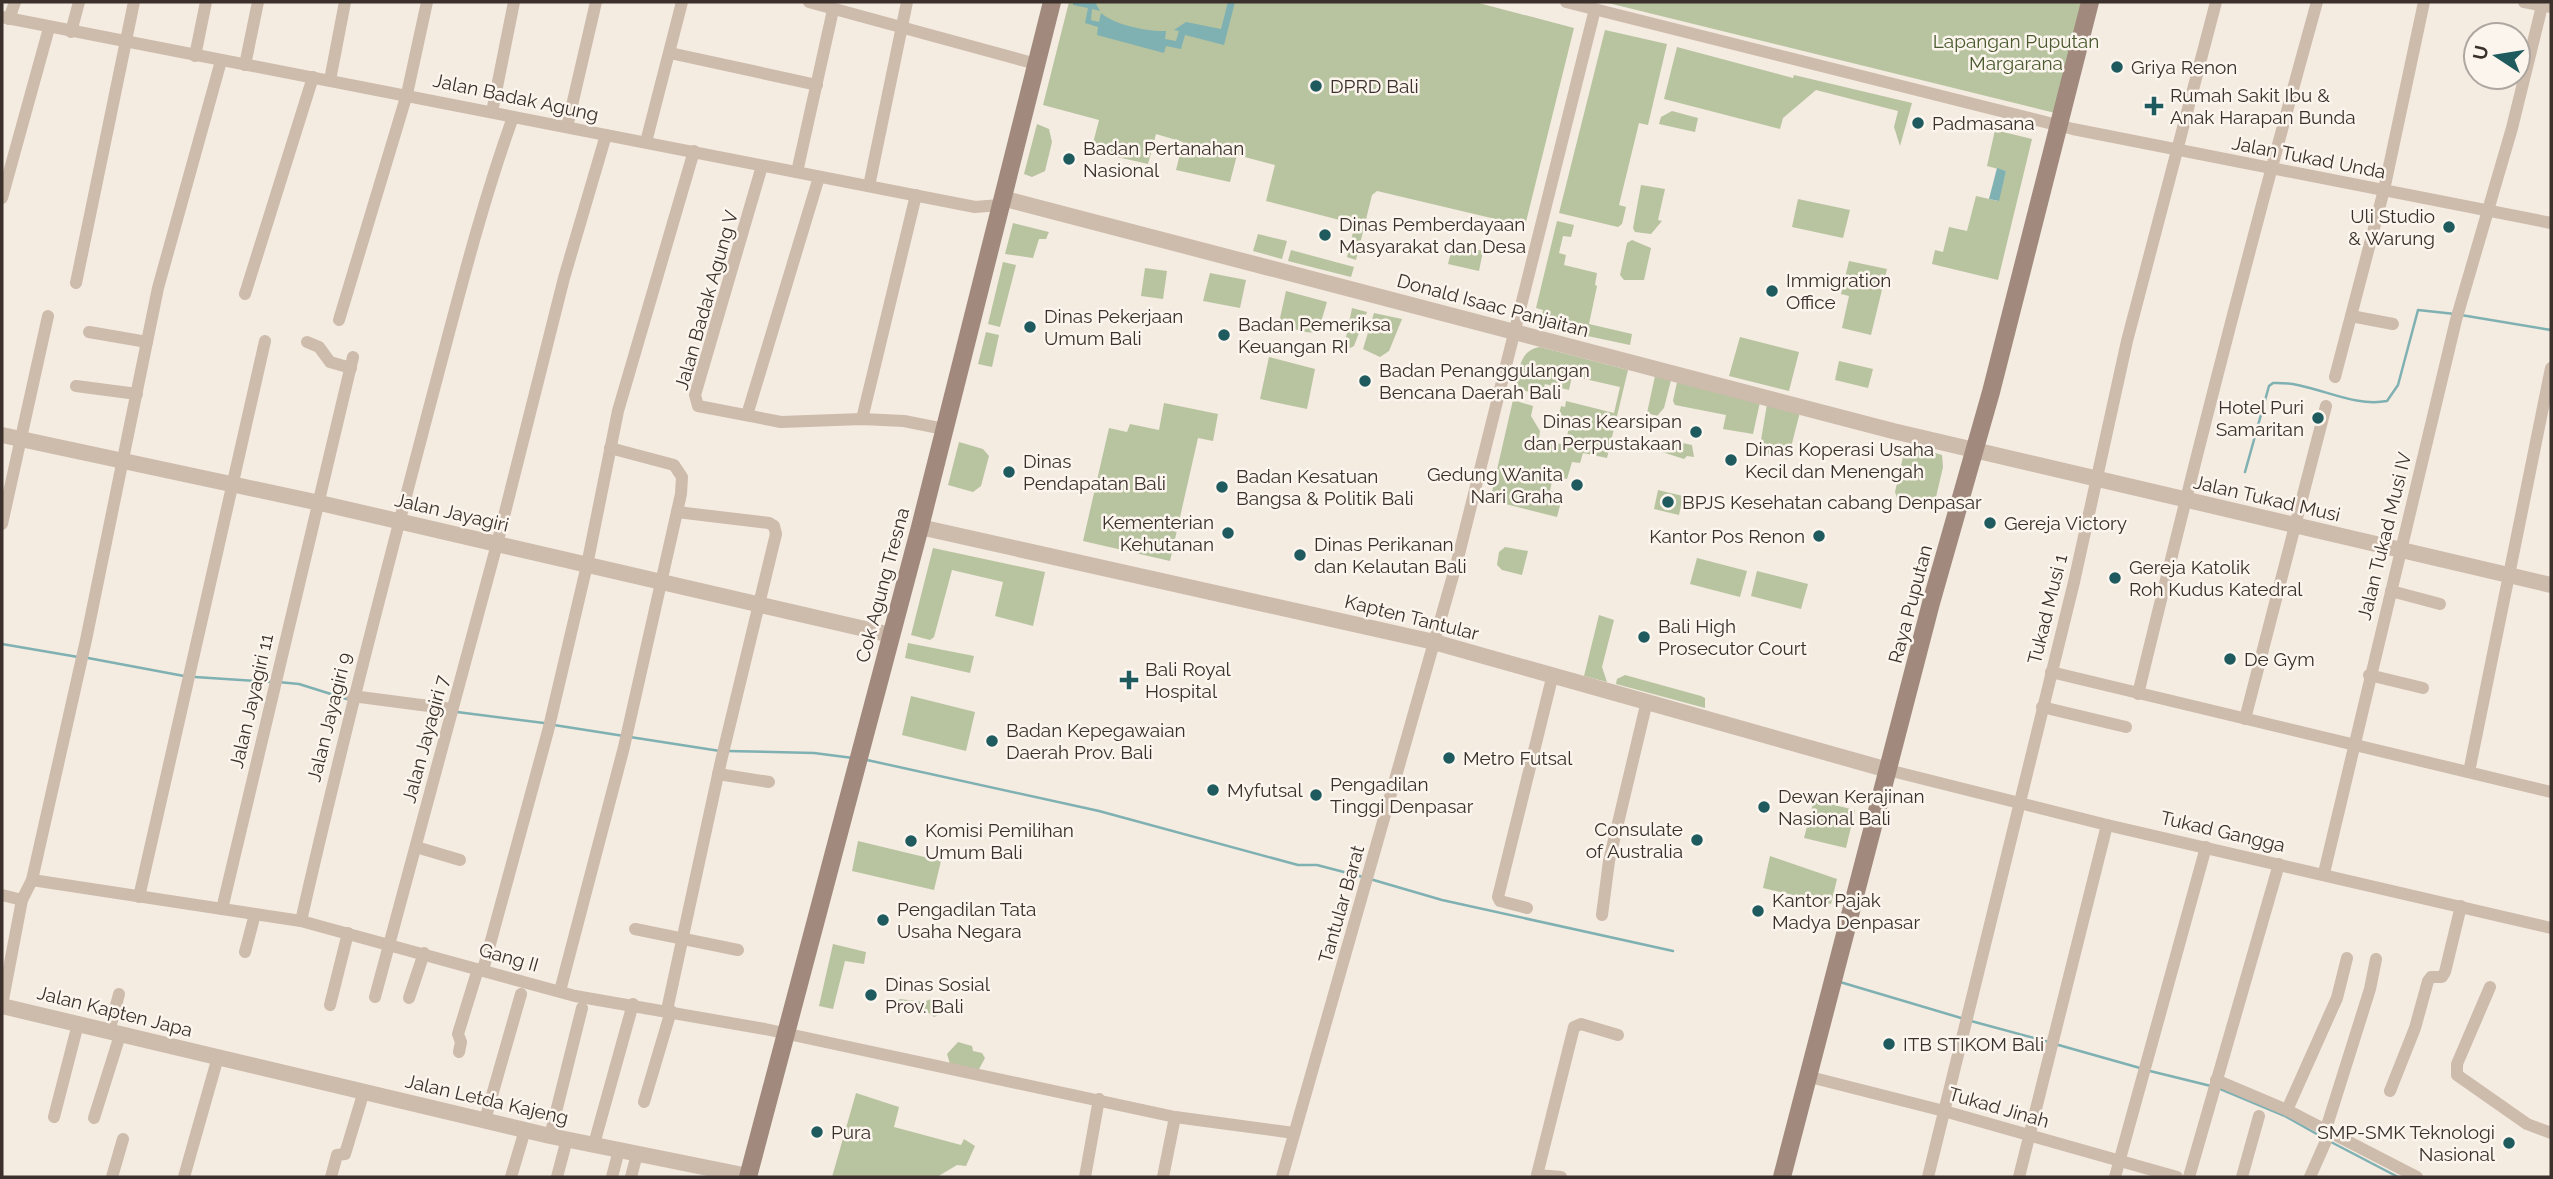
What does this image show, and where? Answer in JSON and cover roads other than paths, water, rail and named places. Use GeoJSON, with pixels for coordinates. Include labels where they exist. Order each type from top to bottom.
{"type":"FeatureCollection","features":[{"type":"Feature","properties":{"kind":"main road","name":"Cok Agung Tresna"},"geometry":{"type":"LineString","coordinates":[[748,1177],[920,527],[1052,2]]}},
{"type":"Feature","properties":{"kind":"main road","name":"Raya Puputan"},"geometry":{"type":"LineString","coordinates":[[1782,1177],[1975,450],[2090,2]]}},
{"type":"Feature","properties":{"kind":"street"},"geometry":{"type":"LineString","coordinates":[[6,18],[15,2]]}},
{"type":"Feature","properties":{"kind":"street"},"geometry":{"type":"LineString","coordinates":[[71,32],[79,2]]}},
{"type":"Feature","properties":{"kind":"street"},"geometry":{"type":"LineString","coordinates":[[76,283],[134,2]]}},
{"type":"Feature","properties":{"kind":"street"},"geometry":{"type":"LineString","coordinates":[[195,56],[206,2]]}},
{"type":"Feature","properties":{"kind":"street"},"geometry":{"type":"LineString","coordinates":[[245,65],[258,2]]}},
{"type":"Feature","properties":{"kind":"street"},"geometry":{"type":"LineString","coordinates":[[330,80],[345,2]]}},
{"type":"Feature","properties":{"kind":"street"},"geometry":{"type":"LineString","coordinates":[[339,320],[407,94],[427,2]]}},
{"type":"Feature","properties":{"kind":"street"},"geometry":{"type":"LineString","coordinates":[[492,112],[514,2]]}},
{"type":"Feature","properties":{"kind":"street"},"geometry":{"type":"LineString","coordinates":[[567,127],[596,2]]}},
{"type":"Feature","properties":{"kind":"street"},"geometry":{"type":"LineString","coordinates":[[646,142],[682,2]]}},
{"type":"Feature","properties":{"kind":"street"},"geometry":{"type":"LineString","coordinates":[[809,2],[1037,64]]}},
{"type":"Feature","properties":{"kind":"street"},"geometry":{"type":"LineString","coordinates":[[869,186],[907,2]]}},
{"type":"Feature","properties":{"kind":"street","name":"Jalan Tukad Unda"},"geometry":{"type":"LineString","coordinates":[[1566,2],[2060,125],[2176,151],[2551,223]]}},
{"type":"Feature","properties":{"kind":"street","name":"Tukad Musi 1"},"geometry":{"type":"LineString","coordinates":[[1928,1177],[2098,481],[2127,341],[2216,2]]}},
{"type":"Feature","properties":{"kind":"street"},"geometry":{"type":"LineString","coordinates":[[2138,694],[2218,367],[2246,273],[2317,2]]}},
{"type":"Feature","properties":{"kind":"street"},"geometry":{"type":"LineString","coordinates":[[2335,377],[2384,190],[2424,2]]}},
{"type":"Feature","properties":{"kind":"street"},"geometry":{"type":"LineString","coordinates":[[2524,2],[2545,4]]}},
{"type":"Feature","properties":{"kind":"street","name":"Jalan Tukad Musi IV"},"geometry":{"type":"LineString","coordinates":[[2324,873],[2352,743],[2457,317],[2545,4]]}},
{"type":"Feature","properties":{"kind":"street","name":"Tantular Barat"},"geometry":{"type":"LineString","coordinates":[[1282,1177],[1434,642],[1595,9]]}},
{"type":"Feature","properties":{"kind":"street"},"geometry":{"type":"LineString","coordinates":[[797,172],[833,10]]}},
{"type":"Feature","properties":{"kind":"street","name":"Jalan Badak Agung"},"geometry":{"type":"LineString","coordinates":[[6,18],[127,44],[407,94],[975,207],[999,208]]}},
{"type":"Feature","properties":{"kind":"street"},"geometry":{"type":"LineString","coordinates":[[2,198],[49,28]]}},
{"type":"Feature","properties":{"kind":"street"},"geometry":{"type":"LineString","coordinates":[[670,53],[817,85]]}},
{"type":"Feature","properties":{"kind":"street"},"geometry":{"type":"LineString","coordinates":[[2,1006],[22,900],[32,880],[86,640],[158,288],[221,61]]}},
{"type":"Feature","properties":{"kind":"street"},"geometry":{"type":"LineString","coordinates":[[245,294],[313,77]]}},
{"type":"Feature","properties":{"kind":"street","name":"Jalan Jayagiri 9"},"geometry":{"type":"LineString","coordinates":[[301,922],[352,700],[397,522],[476,229],[513,117]]}},
{"type":"Feature","properties":{"kind":"street","name":"Jalan Jayagiri 7"},"geometry":{"type":"LineString","coordinates":[[375,997],[606,135]]}},
{"type":"Feature","properties":{"kind":"street"},"geometry":{"type":"LineString","coordinates":[[459,1052],[461,1042],[458,1034],[481,969],[554,706],[587,565],[618,411],[694,151]]}},
{"type":"Feature","properties":{"kind":"street","name":"Jalan Badak Agung V"},"geometry":{"type":"LineString","coordinates":[[762,166],[695,395],[698,406],[781,422],[862,419],[904,421],[944,429]]}},
{"type":"Feature","properties":{"kind":"street"},"geometry":{"type":"LineString","coordinates":[[747,415],[819,177]]}},
{"type":"Feature","properties":{"kind":"street"},"geometry":{"type":"LineString","coordinates":[[862,419],[916,195]]}},
{"type":"Feature","properties":{"kind":"street","name":"Donald Isaac Panjaitan"},"geometry":{"type":"LineString","coordinates":[[999,208],[1514,332],[1975,450]]}},
{"type":"Feature","properties":{"kind":"street"},"geometry":{"type":"LineString","coordinates":[[2,524],[48,316]]}},
{"type":"Feature","properties":{"kind":"street"},"geometry":{"type":"LineString","coordinates":[[2351,316],[2393,324]]}},
{"type":"Feature","properties":{"kind":"street"},"geometry":{"type":"LineString","coordinates":[[89,332],[147,342]]}},
{"type":"Feature","properties":{"kind":"street"},"geometry":{"type":"LineString","coordinates":[[139,897],[264,341]]}},
{"type":"Feature","properties":{"kind":"street","name":"Jalan Jayagiri 11"},"geometry":{"type":"LineString","coordinates":[[222,909],[352,362],[330,362],[319,347],[307,342]]}},
{"type":"Feature","properties":{"kind":"street"},"geometry":{"type":"LineString","coordinates":[[2469,772],[2551,368]]}},
{"type":"Feature","properties":{"kind":"street"},"geometry":{"type":"LineString","coordinates":[[76,386],[137,394]]}},
{"type":"Feature","properties":{"kind":"street"},"geometry":{"type":"LineString","coordinates":[[2245,719],[2326,406]]}},
{"type":"Feature","properties":{"kind":"street","name":"Jalan Jayagiri"},"geometry":{"type":"LineString","coordinates":[[2,435],[320,503],[891,635]]}},
{"type":"Feature","properties":{"kind":"street"},"geometry":{"type":"LineString","coordinates":[[560,991],[624,747],[662,582],[682,477],[679,469],[667,462],[610,448]]}},
{"type":"Feature","properties":{"kind":"street","name":"Jalan Tukad Musi"},"geometry":{"type":"LineString","coordinates":[[1975,450],[2098,481],[2551,585]]}},
{"type":"Feature","properties":{"kind":"street"},"geometry":{"type":"LineString","coordinates":[[644,1102],[669,1011],[681,940],[719,767],[776,534],[774,526],[677,512]]}},
{"type":"Feature","properties":{"kind":"street","name":"Kapten Tantular"},"geometry":{"type":"LineString","coordinates":[[920,527],[1434,642],[1552,678],[1647,701],[1888,770]]}},
{"type":"Feature","properties":{"kind":"street"},"geometry":{"type":"LineString","coordinates":[[2390,592],[2440,604]]}},
{"type":"Feature","properties":{"kind":"street"},"geometry":{"type":"LineString","coordinates":[[2051,672],[2551,792]]}},
{"type":"Feature","properties":{"kind":"street"},"geometry":{"type":"LineString","coordinates":[[2369,676],[2423,688]]}},
{"type":"Feature","properties":{"kind":"street"},"geometry":{"type":"LineString","coordinates":[[1528,908],[1500,901],[1506,857],[1552,678]]}},
{"type":"Feature","properties":{"kind":"street"},"geometry":{"type":"LineString","coordinates":[[352,700],[451,714]]}},
{"type":"Feature","properties":{"kind":"street"},"geometry":{"type":"LineString","coordinates":[[1602,915],[1609,861],[1647,701]]}},
{"type":"Feature","properties":{"kind":"street"},"geometry":{"type":"LineString","coordinates":[[2042,707],[2126,727]]}},
{"type":"Feature","properties":{"kind":"street"},"geometry":{"type":"LineString","coordinates":[[719,767],[769,782]]}},
{"type":"Feature","properties":{"kind":"street","name":"Tukad Gangga"},"geometry":{"type":"LineString","coordinates":[[1888,770],[2107,825],[2324,873],[2551,928]]}},
{"type":"Feature","properties":{"kind":"street"},"geometry":{"type":"LineString","coordinates":[[2020,1177],[2063,993],[2107,825]]}},
{"type":"Feature","properties":{"kind":"street"},"geometry":{"type":"LineString","coordinates":[[416,847],[460,860]]}},
{"type":"Feature","properties":{"kind":"street"},"geometry":{"type":"LineString","coordinates":[[2115,1177],[2163,1012],[2206,847]]}},
{"type":"Feature","properties":{"kind":"street"},"geometry":{"type":"LineString","coordinates":[[2189,1177],[2279,864]]}},
{"type":"Feature","properties":{"kind":"street","name":"Gang II"},"geometry":{"type":"LineString","coordinates":[[32,880],[301,922],[388,943],[560,991],[787,1034],[1175,1117],[1294,1133]]}},
{"type":"Feature","properties":{"kind":"street"},"geometry":{"type":"LineString","coordinates":[[2,895],[22,900]]}},
{"type":"Feature","properties":{"kind":"street"},"geometry":{"type":"LineString","coordinates":[[2390,1091],[2415,1028],[2428,981],[2442,977],[2445,972],[2461,906]]}},
{"type":"Feature","properties":{"kind":"street"},"geometry":{"type":"LineString","coordinates":[[245,952],[255,914]]}},
{"type":"Feature","properties":{"kind":"street"},"geometry":{"type":"LineString","coordinates":[[635,929],[738,950]]}},
{"type":"Feature","properties":{"kind":"street"},"geometry":{"type":"LineString","coordinates":[[330,1005],[348,933]]}},
{"type":"Feature","properties":{"kind":"street"},"geometry":{"type":"LineString","coordinates":[[409,998],[424,953]]}},
{"type":"Feature","properties":{"kind":"street"},"geometry":{"type":"LineString","coordinates":[[2287,1110],[2337,998],[2347,958]]}},
{"type":"Feature","properties":{"kind":"street"},"geometry":{"type":"LineString","coordinates":[[2310,1177],[2326,1137],[2370,989],[2376,959]]}},
{"type":"Feature","properties":{"kind":"street"},"geometry":{"type":"LineString","coordinates":[[2490,987],[2457,1064],[2457,1075],[2527,1124],[2551,1133]]}},
{"type":"Feature","properties":{"kind":"street"},"geometry":{"type":"LineString","coordinates":[[94,1118],[115,1034],[119,994]]}},
{"type":"Feature","properties":{"kind":"street"},"geometry":{"type":"LineString","coordinates":[[485,1120],[521,994]]}},
{"type":"Feature","properties":{"kind":"street"},"geometry":{"type":"LineString","coordinates":[[594,1144],[633,1004]]}},
{"type":"Feature","properties":{"kind":"street","name":"Jalan Kapten Japa"},"geometry":{"type":"LineString","coordinates":[[2,1006],[218,1057]]}},
{"type":"Feature","properties":{"kind":"street"},"geometry":{"type":"LineString","coordinates":[[550,1136],[582,1008]]}},
{"type":"Feature","properties":{"kind":"street"},"geometry":{"type":"LineString","coordinates":[[54,1116],[78,1024]]}},
{"type":"Feature","properties":{"kind":"street"},"geometry":{"type":"LineString","coordinates":[[1555,1177],[1537,1175],[1576,1024],[1618,1035]]}},
{"type":"Feature","properties":{"kind":"street"},"geometry":{"type":"LineString","coordinates":[[184,1177],[218,1057]]}},
{"type":"Feature","properties":{"kind":"street","name":"Jalan Letda Kajeng"},"geometry":{"type":"LineString","coordinates":[[218,1057],[550,1136],[748,1177]]}},
{"type":"Feature","properties":{"kind":"street","name":"Tukad Jinah"},"geometry":{"type":"LineString","coordinates":[[1810,1077],[1944,1111],[2176,1177]]}},
{"type":"Feature","properties":{"kind":"street"},"geometry":{"type":"LineString","coordinates":[[2215,1082],[2287,1110],[2326,1137],[2417,1177]]}},
{"type":"Feature","properties":{"kind":"street"},"geometry":{"type":"LineString","coordinates":[[331,1177],[337,1155],[345,1155],[364,1091]]}},
{"type":"Feature","properties":{"kind":"street"},"geometry":{"type":"LineString","coordinates":[[1085,1177],[1099,1099]]}},
{"type":"Feature","properties":{"kind":"street"},"geometry":{"type":"LineString","coordinates":[[2242,1177],[2259,1116]]}},
{"type":"Feature","properties":{"kind":"street"},"geometry":{"type":"LineString","coordinates":[[1163,1177],[1175,1117]]}},
{"type":"Feature","properties":{"kind":"street"},"geometry":{"type":"LineString","coordinates":[[511,1177],[525,1130]]}},
{"type":"Feature","properties":{"kind":"street"},"geometry":{"type":"LineString","coordinates":[[113,1177],[123,1139]]}},
{"type":"Feature","properties":{"kind":"street"},"geometry":{"type":"LineString","coordinates":[[558,1177],[567,1139]]}},
{"type":"Feature","properties":{"kind":"street"},"geometry":{"type":"LineString","coordinates":[[612,1177],[619,1150]]}},
{"type":"Feature","properties":{"kind":"street"},"geometry":{"type":"LineString","coordinates":[[631,1177],[637,1154]]}},
{"type":"Feature","properties":{"kind":"water"},"geometry":{"type":"Polygon","coordinates":[[[1073,2],[1095,2],[1100,11],[1092,9],[1091,20],[1099,22],[1101,13],[1132,27],[1166,31],[1165,39],[1176,41],[1179,31],[1174,30],[1186,22],[1221,29],[1228,2],[1235,2],[1224,45],[1185,35],[1181,49],[1166,46],[1164,53],[1097,35],[1098,27],[1085,23],[1088,8],[1073,5],[1073,2]]]}},
{"type":"Feature","properties":{"kind":"water"},"geometry":{"type":"Polygon","coordinates":[[[1997,168],[2006,171],[1999,201],[1989,199],[1997,168]]]}},
{"type":"Feature","properties":{"kind":"waterway"},"geometry":{"type":"LineString","coordinates":[[2245,472],[2269,386],[2273,383],[2288,383],[2359,401],[2387,401],[2398,385],[2418,310],[2455,314]]}},
{"type":"Feature","properties":{"kind":"waterway"},"geometry":{"type":"LineString","coordinates":[[2461,315],[2551,330]]}},
{"type":"Feature","properties":{"kind":"waterway"},"geometry":{"type":"LineString","coordinates":[[2,644],[78,657]]}},
{"type":"Feature","properties":{"kind":"waterway"},"geometry":{"type":"LineString","coordinates":[[88,658],[184,676]]}},
{"type":"Feature","properties":{"kind":"waterway"},"geometry":{"type":"LineString","coordinates":[[195,677],[272,682]]}},
{"type":"Feature","properties":{"kind":"waterway"},"geometry":{"type":"LineString","coordinates":[[278,682],[299,684],[350,700]]}},
{"type":"Feature","properties":{"kind":"waterway"},"geometry":{"type":"LineString","coordinates":[[457,712],[544,723]]}},
{"type":"Feature","properties":{"kind":"waterway"},"geometry":{"type":"LineString","coordinates":[[554,725],[624,736]]}},
{"type":"Feature","properties":{"kind":"waterway"},"geometry":{"type":"LineString","coordinates":[[630,737],[720,751]]}},
{"type":"Feature","properties":{"kind":"waterway"},"geometry":{"type":"LineString","coordinates":[[727,751],[814,753],[853,758]]}},
{"type":"Feature","properties":{"kind":"waterway"},"geometry":{"type":"LineString","coordinates":[[867,760],[1099,811],[1298,865],[1317,865],[1363,877]]}},
{"type":"Feature","properties":{"kind":"waterway"},"geometry":{"type":"LineString","coordinates":[[1370,879],[1442,900],[1673,951]]}},
{"type":"Feature","properties":{"kind":"waterway"},"geometry":{"type":"LineString","coordinates":[[1840,982],[1961,1018]]}},
{"type":"Feature","properties":{"kind":"waterway"},"geometry":{"type":"LineString","coordinates":[[1971,1021],[2049,1042]]}},
{"type":"Feature","properties":{"kind":"waterway"},"geometry":{"type":"LineString","coordinates":[[2055,1044],[2140,1068]]}},
{"type":"Feature","properties":{"kind":"waterway"},"geometry":{"type":"LineString","coordinates":[[2150,1071],[2211,1086]]}},
{"type":"Feature","properties":{"kind":"waterway"},"geometry":{"type":"LineString","coordinates":[[2218,1088],[2285,1116],[2322,1137]]}},
{"type":"Feature","properties":{"kind":"waterway"},"geometry":{"type":"LineString","coordinates":[[2331,1142],[2398,1177]]}},
{"type":"Feature","properties":{"kind":"place","name":"Griya Renon"},"geometry":{"type":"Point","coordinates":[2117,67]}},
{"type":"Feature","properties":{"kind":"place","name":"DPRD Bali"},"geometry":{"type":"Point","coordinates":[1316,86]}},
{"type":"Feature","properties":{"kind":"place","name":"Rumah Sakit Ibu & Anak Harapan Bunda"},"geometry":{"type":"Point","coordinates":[2154,106]}},
{"type":"Feature","properties":{"kind":"place","name":"Padmasana"},"geometry":{"type":"Point","coordinates":[1918,123]}},
{"type":"Feature","properties":{"kind":"place","name":"Badan Pertanahan Nasional"},"geometry":{"type":"Point","coordinates":[1069,159]}},
{"type":"Feature","properties":{"kind":"place","name":"Uli Studio & Warung"},"geometry":{"type":"Point","coordinates":[2449,227]}},
{"type":"Feature","properties":{"kind":"place","name":"Dinas Pemberdayaan Masyarakat dan Desa"},"geometry":{"type":"Point","coordinates":[1325,235]}},
{"type":"Feature","properties":{"kind":"place","name":"Immigration Office"},"geometry":{"type":"Point","coordinates":[1772,291]}},
{"type":"Feature","properties":{"kind":"place","name":"Dinas Pekerjaan Umum Bali"},"geometry":{"type":"Point","coordinates":[1030,327]}},
{"type":"Feature","properties":{"kind":"place","name":"Badan Pemeriksa Keuangan RI"},"geometry":{"type":"Point","coordinates":[1224,335]}},
{"type":"Feature","properties":{"kind":"place","name":"Badan Penanggulangan Bencana Daerah Bali"},"geometry":{"type":"Point","coordinates":[1365,381]}},
{"type":"Feature","properties":{"kind":"place","name":"Hotel Puri Samaritan"},"geometry":{"type":"Point","coordinates":[2318,418]}},
{"type":"Feature","properties":{"kind":"place","name":"Dinas Kearsipan dan Perpustakaan"},"geometry":{"type":"Point","coordinates":[1696,432]}},
{"type":"Feature","properties":{"kind":"place","name":"Dinas Koperasi Usaha Kecil dan Menengah"},"geometry":{"type":"Point","coordinates":[1731,460]}},
{"type":"Feature","properties":{"kind":"place","name":"Dinas Pendapatan Bali"},"geometry":{"type":"Point","coordinates":[1009,472]}},
{"type":"Feature","properties":{"kind":"place","name":"Gedung Wanita Nari Graha"},"geometry":{"type":"Point","coordinates":[1577,485]}},
{"type":"Feature","properties":{"kind":"place","name":"Badan Kesatuan Bangsa & Politik Bali"},"geometry":{"type":"Point","coordinates":[1222,487]}},
{"type":"Feature","properties":{"kind":"place","name":"BPJS Kesehatan cabang Denpasar"},"geometry":{"type":"Point","coordinates":[1668,502]}},
{"type":"Feature","properties":{"kind":"place","name":"Gereja Victory"},"geometry":{"type":"Point","coordinates":[1990,523]}},
{"type":"Feature","properties":{"kind":"place","name":"Kementerian Kehutanan"},"geometry":{"type":"Point","coordinates":[1228,533]}},
{"type":"Feature","properties":{"kind":"place","name":"Kantor Pos Renon"},"geometry":{"type":"Point","coordinates":[1819,536]}},
{"type":"Feature","properties":{"kind":"place","name":"Dinas Perikanan dan Kelautan Bali"},"geometry":{"type":"Point","coordinates":[1300,555]}},
{"type":"Feature","properties":{"kind":"place","name":"Gereja Katolik Roh Kudus Katedral"},"geometry":{"type":"Point","coordinates":[2115,578]}},
{"type":"Feature","properties":{"kind":"place","name":"Bali High Prosecutor Court"},"geometry":{"type":"Point","coordinates":[1644,637]}},
{"type":"Feature","properties":{"kind":"place","name":"De Gym"},"geometry":{"type":"Point","coordinates":[2230,659]}},
{"type":"Feature","properties":{"kind":"place","name":"Bali Royal Hospital"},"geometry":{"type":"Point","coordinates":[1129,680]}},
{"type":"Feature","properties":{"kind":"place","name":"Badan Kepegawaian Daerah Prov. Bali"},"geometry":{"type":"Point","coordinates":[992,741]}},
{"type":"Feature","properties":{"kind":"place","name":"Metro Futsal"},"geometry":{"type":"Point","coordinates":[1449,758]}},
{"type":"Feature","properties":{"kind":"place","name":"Myfutsal"},"geometry":{"type":"Point","coordinates":[1213,790]}},
{"type":"Feature","properties":{"kind":"place","name":"Pengadilan Tinggi Denpasar"},"geometry":{"type":"Point","coordinates":[1316,795]}},
{"type":"Feature","properties":{"kind":"place","name":"Dewan Kerajinan Nasional Bali"},"geometry":{"type":"Point","coordinates":[1764,807]}},
{"type":"Feature","properties":{"kind":"place","name":"Consulate of Australia"},"geometry":{"type":"Point","coordinates":[1697,840]}},
{"type":"Feature","properties":{"kind":"place","name":"Komisi Pemilihan Umum Bali"},"geometry":{"type":"Point","coordinates":[911,841]}},
{"type":"Feature","properties":{"kind":"place","name":"Kantor Pajak Madya Denpasar"},"geometry":{"type":"Point","coordinates":[1758,911]}},
{"type":"Feature","properties":{"kind":"place","name":"Pengadilan Tata Usaha Negara"},"geometry":{"type":"Point","coordinates":[883,920]}},
{"type":"Feature","properties":{"kind":"place","name":"Dinas Sosial Prov. Bali"},"geometry":{"type":"Point","coordinates":[871,995]}},
{"type":"Feature","properties":{"kind":"place","name":"ITB STIKOM Bali"},"geometry":{"type":"Point","coordinates":[1889,1044]}},
{"type":"Feature","properties":{"kind":"place","name":"Pura"},"geometry":{"type":"Point","coordinates":[817,1132]}},
{"type":"Feature","properties":{"kind":"place","name":"SMP-SMK Teknologi Nasional"},"geometry":{"type":"Point","coordinates":[2509,1143]}},
{"type":"Feature","properties":{"kind":"park label","name":"Lapangan Puputan Margarana"},"geometry":{"type":"Point","coordinates":[2016,52]}}]}
